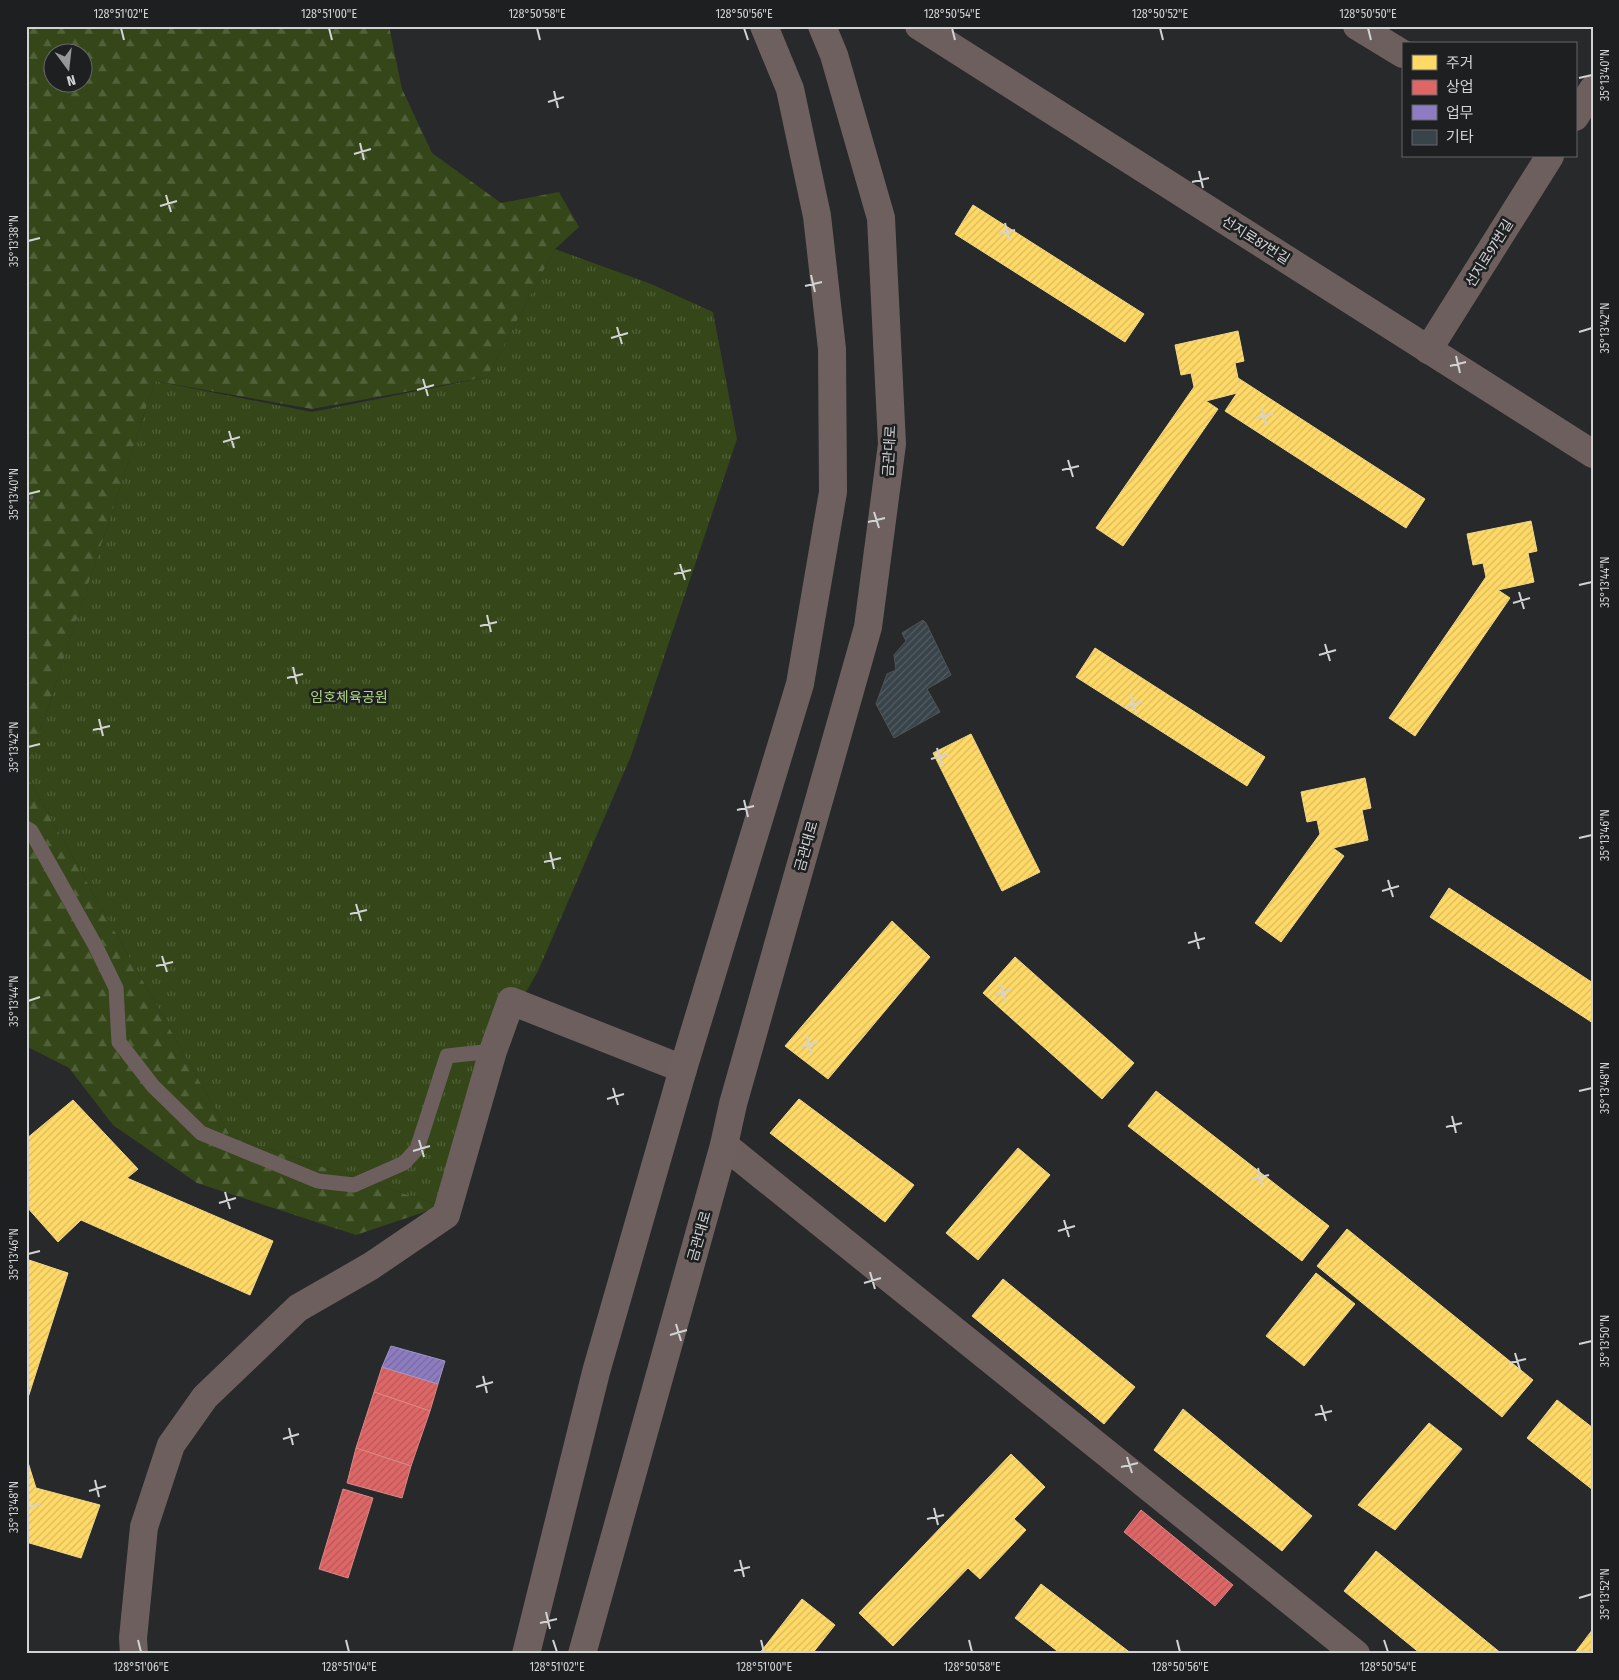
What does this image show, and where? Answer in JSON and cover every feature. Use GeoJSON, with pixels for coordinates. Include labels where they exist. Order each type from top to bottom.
{"type":"FeatureCollection","features":[{"type":"Feature","properties":{"kind":"main road"},"geometry":{"type":"LineString","coordinates":[[526,1654],[596,1372],[683,1069],[800,684],[832,492],[832,349],[818,216],[790,89],[764,26]]}},
{"type":"Feature","properties":{"kind":"main road","name":"금관대로"},"geometry":{"type":"LineString","coordinates":[[582,1654],[724,1145],[733,1104],[868,627],[892,444],[881,218],[834,55],[822,26]]}},
{"type":"Feature","properties":{"kind":"street","name":"선지로87번길"},"geometry":{"type":"LineString","coordinates":[[918,26],[1593,454]]}},
{"type":"Feature","properties":{"kind":"street"},"geometry":{"type":"LineString","coordinates":[[1357,26],[1402,53]]}},
{"type":"Feature","properties":{"kind":"street"},"geometry":{"type":"LineString","coordinates":[[1576,115],[1593,89]]}},
{"type":"Feature","properties":{"kind":"street","name":"선지로97번길"},"geometry":{"type":"LineString","coordinates":[[1428,350],[1549,158]]}},
{"type":"Feature","properties":{"kind":"street"},"geometry":{"type":"LineString","coordinates":[[134,1654],[133,1638],[144,1527],[171,1445],[205,1397],[298,1308],[371,1266],[446,1215],[493,1051],[511,1001],[683,1069]]}},
{"type":"Feature","properties":{"kind":"street"},"geometry":{"type":"LineString","coordinates":[[724,1145],[1356,1654]]}},
{"type":"Feature","properties":{"kind":"lane"},"geometry":{"type":"LineString","coordinates":[[26,828],[31,831],[53,868],[116,988],[119,1042],[153,1086],[201,1133],[318,1181],[354,1185],[404,1163],[417,1149],[447,1056],[493,1051]]}},
{"type":"Feature","properties":{"kind":"path"},"geometry":{"type":"LineString","coordinates":[[26,492],[32,497],[26,507]]}},
{"type":"Feature","properties":{"kind":"green space"},"geometry":{"type":"Polygon","coordinates":[[[26,26],[389,26],[402,89],[432,153],[501,203],[559,192],[579,227],[555,249],[487,377],[312,409],[155,381],[26,774],[26,26]]]}},
{"type":"Feature","properties":{"kind":"green space","name":"임호체육공원"},"geometry":{"type":"Polygon","coordinates":[[[555,249],[651,284],[713,312],[737,439],[631,756],[538,971],[477,1078],[442,1206],[231,1137],[26,774],[155,381],[312,412],[487,377],[555,249]]]}},
{"type":"Feature","properties":{"kind":"green space"},"geometry":{"type":"Polygon","coordinates":[[[26,774],[231,1137],[442,1206],[356,1235],[197,1183],[113,1125],[69,1068],[26,1046],[26,774]]]}},
{"type":"Feature","properties":{"kind":"building: 주거"},"geometry":{"type":"Polygon","coordinates":[[[973,205],[1144,314],[1125,342],[955,234],[973,205]]]}},
{"type":"Feature","properties":{"kind":"building: 주거"},"geometry":{"type":"Polygon","coordinates":[[[1238,331],[1244,361],[1235,363],[1238,378],[1425,499],[1406,528],[1225,411],[1237,393],[1206,401],[1218,409],[1123,546],[1096,528],[1194,387],[1191,373],[1181,375],[1175,345],[1238,331]]]}},
{"type":"Feature","properties":{"kind":"building: 주거"},"geometry":{"type":"Polygon","coordinates":[[[1531,521],[1537,551],[1528,553],[1534,582],[1498,590],[1510,598],[1415,736],[1389,718],[1486,577],[1483,563],[1473,565],[1467,534],[1531,521]]]}},
{"type":"Feature","properties":{"kind":"building: 주거"},"geometry":{"type":"Polygon","coordinates":[[[1095,648],[1265,757],[1247,786],[1076,677],[1095,648]]]}},
{"type":"Feature","properties":{"kind":"building: 주거"},"geometry":{"type":"Polygon","coordinates":[[[971,734],[1040,872],[1002,891],[933,753],[971,734]]]}},
{"type":"Feature","properties":{"kind":"building: 주거"},"geometry":{"type":"Polygon","coordinates":[[[1365,778],[1371,808],[1362,810],[1368,840],[1333,848],[1344,856],[1281,942],[1255,923],[1320,834],[1317,820],[1307,822],[1301,792],[1365,778]]]}},
{"type":"Feature","properties":{"kind":"building: 주거"},"geometry":{"type":"Polygon","coordinates":[[[1449,888],[1593,983],[1593,1023],[1430,917],[1449,888]]]}},
{"type":"Feature","properties":{"kind":"building: 주거"},"geometry":{"type":"Polygon","coordinates":[[[892,921],[930,957],[828,1079],[785,1046],[892,921]]]}},
{"type":"Feature","properties":{"kind":"building: 주거"},"geometry":{"type":"Polygon","coordinates":[[[1015,957],[1134,1063],[1102,1099],[983,993],[1015,957]]]}},
{"type":"Feature","properties":{"kind":"building: 주거"},"geometry":{"type":"Polygon","coordinates":[[[1156,1091],[1329,1226],[1302,1261],[1128,1126],[1156,1091]]]}},
{"type":"Feature","properties":{"kind":"building: 주거"},"geometry":{"type":"Polygon","coordinates":[[[799,1099],[914,1185],[885,1222],[770,1133],[799,1099]]]}},
{"type":"Feature","properties":{"kind":"building: 주거"},"geometry":{"type":"Polygon","coordinates":[[[73,1100],[138,1169],[127,1178],[273,1241],[250,1295],[81,1220],[58,1242],[26,1206],[26,1139],[73,1100]]]}},
{"type":"Feature","properties":{"kind":"building: 주거"},"geometry":{"type":"Polygon","coordinates":[[[1018,1148],[1050,1175],[978,1260],[946,1233],[1018,1148]]]}},
{"type":"Feature","properties":{"kind":"building: 주거"},"geometry":{"type":"Polygon","coordinates":[[[1347,1229],[1533,1380],[1502,1417],[1317,1266],[1347,1229]]]}},
{"type":"Feature","properties":{"kind":"building: 주거"},"geometry":{"type":"Polygon","coordinates":[[[26,1259],[68,1273],[26,1404],[26,1259]]]}},
{"type":"Feature","properties":{"kind":"building: 주거"},"geometry":{"type":"Polygon","coordinates":[[[1316,1273],[1355,1304],[1304,1366],[1266,1336],[1316,1273]]]}},
{"type":"Feature","properties":{"kind":"building: 주거"},"geometry":{"type":"Polygon","coordinates":[[[1003,1279],[1135,1387],[1104,1424],[972,1316],[1003,1279]]]}},
{"type":"Feature","properties":{"kind":"building: 주거"},"geometry":{"type":"Polygon","coordinates":[[[1557,1400],[1593,1428],[1593,1490],[1527,1438],[1557,1400]]]}},
{"type":"Feature","properties":{"kind":"building: 주거"},"geometry":{"type":"Polygon","coordinates":[[[1183,1409],[1312,1516],[1282,1551],[1154,1450],[1183,1409]]]}},
{"type":"Feature","properties":{"kind":"building: 주거"},"geometry":{"type":"Polygon","coordinates":[[[1429,1423],[1462,1449],[1395,1530],[1358,1505],[1429,1423]]]}},
{"type":"Feature","properties":{"kind":"building: 주거"},"geometry":{"type":"Polygon","coordinates":[[[1011,1454],[1045,1487],[1014,1519],[1026,1530],[980,1579],[968,1568],[893,1646],[859,1613],[1011,1454]]]}},
{"type":"Feature","properties":{"kind":"building: 주거"},"geometry":{"type":"Polygon","coordinates":[[[26,1456],[36,1488],[100,1505],[81,1558],[26,1542],[26,1456]]]}},
{"type":"Feature","properties":{"kind":"building: 주거"},"geometry":{"type":"Polygon","coordinates":[[[1376,1551],[1502,1654],[1421,1654],[1344,1591],[1376,1551]]]}},
{"type":"Feature","properties":{"kind":"building: 주거"},"geometry":{"type":"Polygon","coordinates":[[[1041,1584],[1132,1654],[1061,1654],[1015,1618],[1041,1584]]]}},
{"type":"Feature","properties":{"kind":"building: 주거"},"geometry":{"type":"Polygon","coordinates":[[[802,1599],[835,1625],[812,1654],[759,1654],[802,1599]]]}},
{"type":"Feature","properties":{"kind":"building: 주거"},"geometry":{"type":"Polygon","coordinates":[[[1593,1629],[1593,1654],[1574,1654],[1593,1629]]]}},
{"type":"Feature","properties":{"kind":"building: 상업"},"geometry":{"type":"Polygon","coordinates":[[[382,1367],[438,1384],[430,1411],[374,1392],[382,1367]]]}},
{"type":"Feature","properties":{"kind":"building: 상업"},"geometry":{"type":"Polygon","coordinates":[[[374,1392],[430,1411],[411,1466],[356,1448],[374,1392]]]}},
{"type":"Feature","properties":{"kind":"building: 상업"},"geometry":{"type":"Polygon","coordinates":[[[356,1448],[411,1466],[402,1498],[347,1483],[356,1448]]]}},
{"type":"Feature","properties":{"kind":"building: 상업"},"geometry":{"type":"Polygon","coordinates":[[[343,1489],[373,1498],[348,1578],[319,1569],[343,1489]]]}},
{"type":"Feature","properties":{"kind":"building: 상업"},"geometry":{"type":"Polygon","coordinates":[[[1141,1510],[1233,1585],[1215,1606],[1124,1532],[1141,1510]]]}},
{"type":"Feature","properties":{"kind":"building: 업무"},"geometry":{"type":"Polygon","coordinates":[[[391,1346],[445,1361],[438,1384],[382,1367],[391,1346]]]}},
{"type":"Feature","properties":{"kind":"building: 기타"},"geometry":{"type":"Polygon","coordinates":[[[923,620],[951,675],[927,689],[940,712],[894,738],[876,704],[887,674],[896,670],[894,655],[906,641],[902,633],[923,620]]]}}]}
